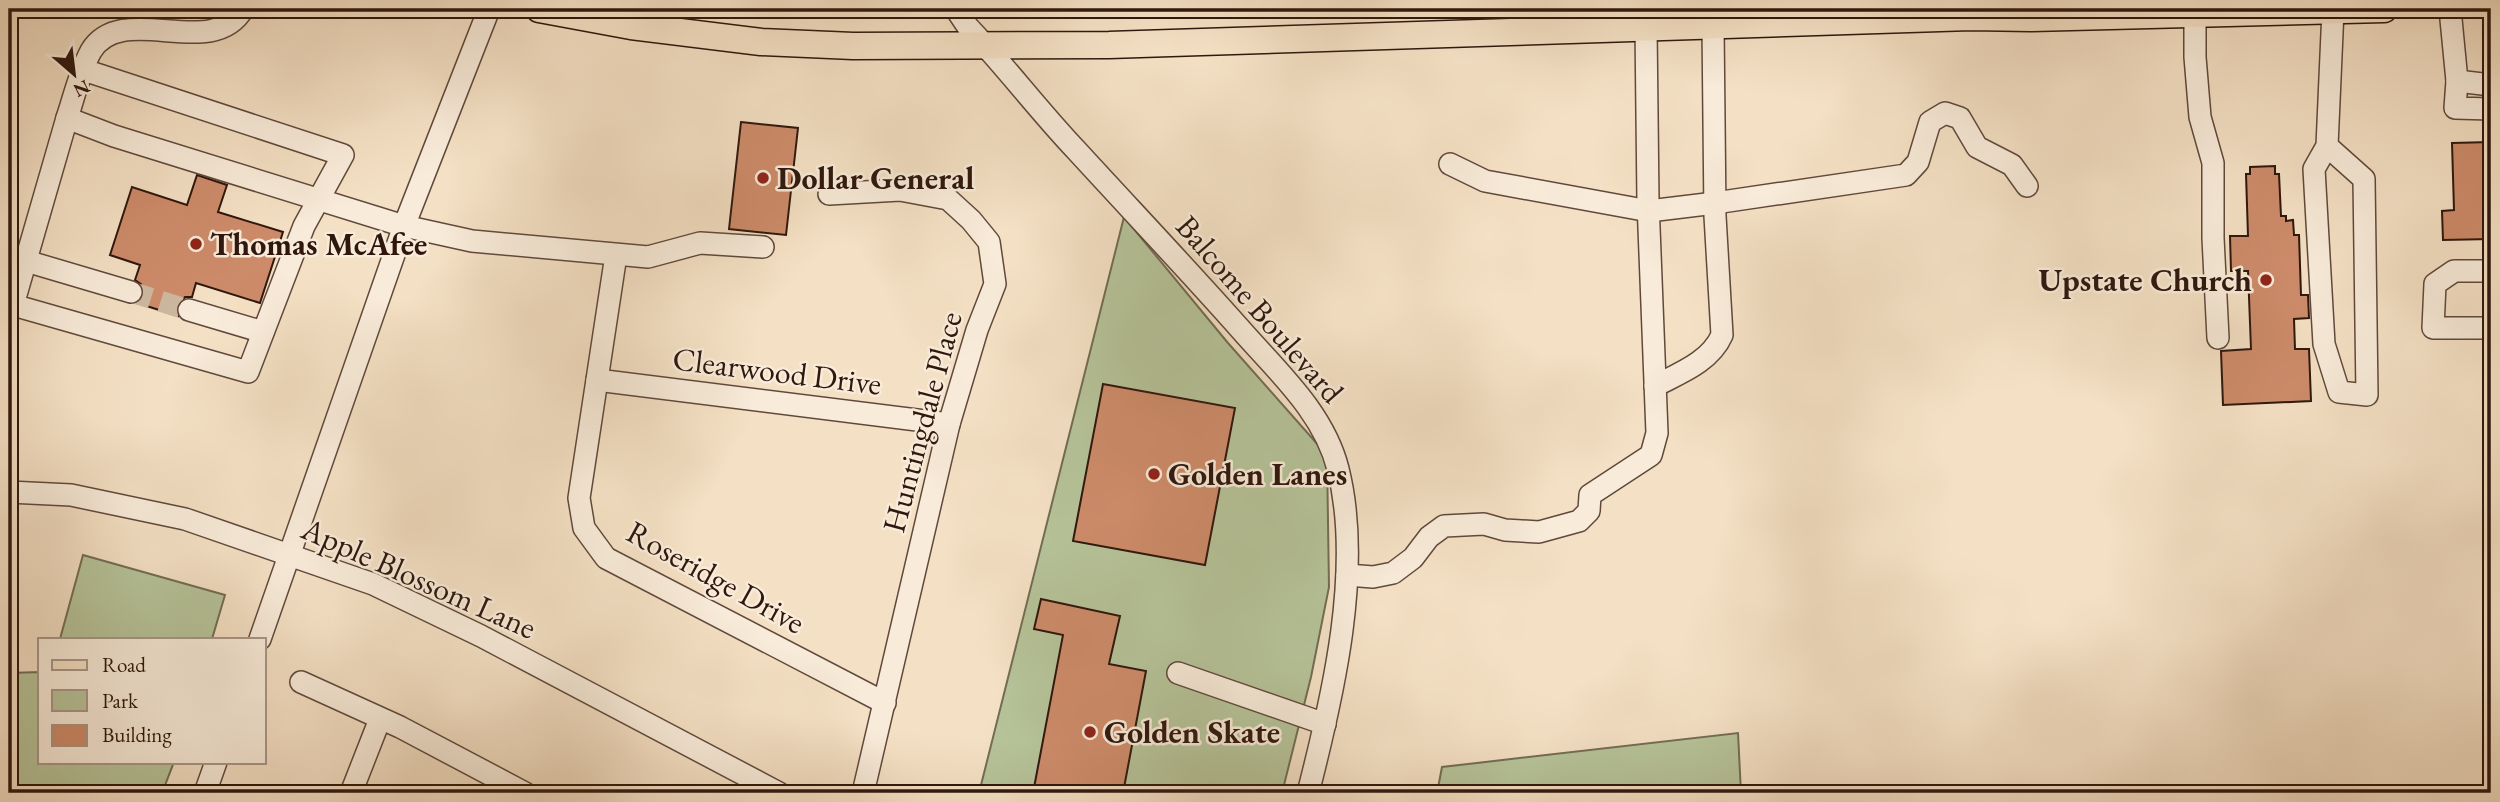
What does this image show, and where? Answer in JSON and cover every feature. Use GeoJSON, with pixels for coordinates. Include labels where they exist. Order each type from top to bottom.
{"type":"FeatureCollection","features":[{"type":"Feature","properties":{"kind":"main road"},"geometry":{"type":"LineString","coordinates":[[539,9],[631,26],[761,42],[986,47],[1646,27],[1683,17],[1713,26],[1970,13],[2031,19],[2202,12],[2384,9]]}},
{"type":"Feature","properties":{"kind":"street"},"geometry":{"type":"LineString","coordinates":[[84,70],[343,155],[304,226],[248,372],[13,305],[68,118],[84,70],[91,50],[114,28],[131,25],[205,30],[225,25],[238,17],[243,9]]}},
{"type":"Feature","properties":{"kind":"street"},"geometry":{"type":"LineString","coordinates":[[260,638],[404,226],[489,9]]}},
{"type":"Feature","properties":{"kind":"street","name":"Balcome Boulevard"},"geometry":{"type":"LineString","coordinates":[[956,9],[968,27],[1061,134],[1200,284],[1310,411],[1331,447],[1344,497],[1348,528],[1347,575],[1345,605],[1325,724],[1308,793]]}},
{"type":"Feature","properties":{"kind":"street"},"geometry":{"type":"LineString","coordinates":[[2449,9],[2457,81],[2455,108],[2491,109]]}},
{"type":"Feature","properties":{"kind":"street"},"geometry":{"type":"LineString","coordinates":[[2327,146],[2364,179],[2367,395],[2339,392],[2325,344],[2314,169],[2327,146],[2333,10]]}},
{"type":"Feature","properties":{"kind":"street"},"geometry":{"type":"LineString","coordinates":[[2202,12],[2195,57],[2200,117],[2213,163],[2213,238],[2218,338]]}},
{"type":"Feature","properties":{"kind":"street"},"geometry":{"type":"LineString","coordinates":[[1655,386],[1693,366],[1716,349],[1721,335],[1715,203],[1713,26]]}},
{"type":"Feature","properties":{"kind":"street"},"geometry":{"type":"LineString","coordinates":[[1347,575],[1373,577],[1392,573],[1413,558],[1429,537],[1444,526],[1484,524],[1505,530],[1539,532],[1579,521],[1589,510],[1590,495],[1651,455],[1657,433],[1646,27]]}},
{"type":"Feature","properties":{"kind":"street"},"geometry":{"type":"LineString","coordinates":[[2457,81],[2491,85]]}},
{"type":"Feature","properties":{"kind":"street"},"geometry":{"type":"LineString","coordinates":[[1450,164],[1485,181],[1649,211],[1906,175],[1917,162],[1930,122],[1945,113],[1960,118],[1977,147],[2012,165],[2027,186]]}},
{"type":"Feature","properties":{"kind":"street"},"geometry":{"type":"LineString","coordinates":[[68,118],[114,136],[404,226],[472,241],[648,257],[700,243],[763,247]]}},
{"type":"Feature","properties":{"kind":"street","name":"Huntingdale Place"},"geometry":{"type":"LineString","coordinates":[[829,194],[900,190],[948,199],[971,220],[989,242],[995,284],[977,330],[948,424],[863,793]]}},
{"type":"Feature","properties":{"kind":"street","name":"Roseridge Drive"},"geometry":{"type":"LineString","coordinates":[[615,255],[579,498],[584,528],[607,558],[885,703]]}},
{"type":"Feature","properties":{"kind":"street"},"geometry":{"type":"LineString","coordinates":[[26,261],[131,292]]}},
{"type":"Feature","properties":{"kind":"street"},"geometry":{"type":"LineString","coordinates":[[2491,271],[2454,271],[2435,284],[2433,327],[2491,328]]}},
{"type":"Feature","properties":{"kind":"street"},"geometry":{"type":"LineString","coordinates":[[188,310],[263,332]]}},
{"type":"Feature","properties":{"kind":"street","name":"Clearwood Drive"},"geometry":{"type":"LineString","coordinates":[[597,380],[948,424]]}},
{"type":"Feature","properties":{"kind":"street","name":"Apple Blossom Lane"},"geometry":{"type":"LineString","coordinates":[[9,492],[71,495],[186,519],[373,584],[481,636],[779,793]]}},
{"type":"Feature","properties":{"kind":"street"},"geometry":{"type":"LineString","coordinates":[[1178,673],[1325,724]]}},
{"type":"Feature","properties":{"kind":"street"},"geometry":{"type":"LineString","coordinates":[[301,682],[400,727],[525,793]]}},
{"type":"Feature","properties":{"kind":"street"},"geometry":{"type":"LineString","coordinates":[[351,793],[380,719]]}},
{"type":"Feature","properties":{"kind":"street"},"geometry":{"type":"LineString","coordinates":[[205,793],[215,764]]}},
{"type":"Feature","properties":{"kind":"green space"},"geometry":{"type":"Polygon","coordinates":[[[1124,217],[1228,343],[1327,455],[1329,587],[1311,677],[1282,793],[979,793],[1124,217]]]}},
{"type":"Feature","properties":{"kind":"green space"},"geometry":{"type":"Polygon","coordinates":[[[83,555],[225,595],[212,638],[60,638],[83,555]]]}},
{"type":"Feature","properties":{"kind":"green space"},"geometry":{"type":"Polygon","coordinates":[[[38,672],[38,764],[173,764],[162,793],[9,793],[9,673],[38,672]]]}},
{"type":"Feature","properties":{"kind":"green space"},"geometry":{"type":"Polygon","coordinates":[[[1738,733],[1741,793],[1437,793],[1442,767],[1738,733]]]}},
{"type":"Feature","properties":{"kind":"building","name":"Dollar General"},"geometry":{"type":"Polygon","coordinates":[[[741,122],[798,128],[786,235],[729,229],[741,122]]]}},
{"type":"Feature","properties":{"kind":"building"},"geometry":{"type":"Polygon","coordinates":[[[2491,142],[2491,239],[2443,240],[2442,211],[2454,210],[2452,143],[2491,142]]]}},
{"type":"Feature","properties":{"kind":"building","name":"Upstate Church"},"geometry":{"type":"Polygon","coordinates":[[[2275,166],[2275,174],[2279,174],[2281,216],[2286,216],[2286,221],[2293,220],[2294,235],[2299,235],[2301,295],[2308,295],[2309,318],[2294,319],[2295,349],[2309,349],[2311,401],[2223,405],[2221,351],[2251,349],[2248,271],[2231,271],[2230,236],[2248,236],[2246,174],[2250,174],[2250,167],[2275,166]]]}},
{"type":"Feature","properties":{"kind":"building","name":"Thomas McAfee"},"geometry":{"type":"Polygon","coordinates":[[[197,175],[227,185],[218,212],[283,232],[260,303],[196,283],[192,297],[185,297],[177,306],[178,316],[137,303],[144,295],[141,284],[135,280],[140,265],[110,255],[132,187],[187,205],[197,175]]]}},
{"type":"Feature","properties":{"kind":"building","name":"Golden Lanes"},"geometry":{"type":"Polygon","coordinates":[[[1103,384],[1235,408],[1205,565],[1073,541],[1103,384]]]}},
{"type":"Feature","properties":{"kind":"building","name":"Golden Skate"},"geometry":{"type":"Polygon","coordinates":[[[1041,599],[1120,616],[1109,664],[1146,671],[1123,793],[1033,793],[1063,635],[1034,629],[1041,599]]]}},
{"type":"Feature","properties":{"kind":"tunnel"},"geometry":{"type":"LineString","coordinates":[[131,292],[189,310]]}},
{"type":"Feature","properties":{"kind":"place","name":"Dollar General"},"geometry":{"type":"Point","coordinates":[763,178]}},
{"type":"Feature","properties":{"kind":"place","name":"Thomas McAfee"},"geometry":{"type":"Point","coordinates":[196,244]}},
{"type":"Feature","properties":{"kind":"place","name":"Upstate Church"},"geometry":{"type":"Point","coordinates":[2266,280]}},
{"type":"Feature","properties":{"kind":"place","name":"Golden Lanes"},"geometry":{"type":"Point","coordinates":[1154,474]}},
{"type":"Feature","properties":{"kind":"place","name":"Golden Skate"},"geometry":{"type":"Point","coordinates":[1090,732]}}]}
